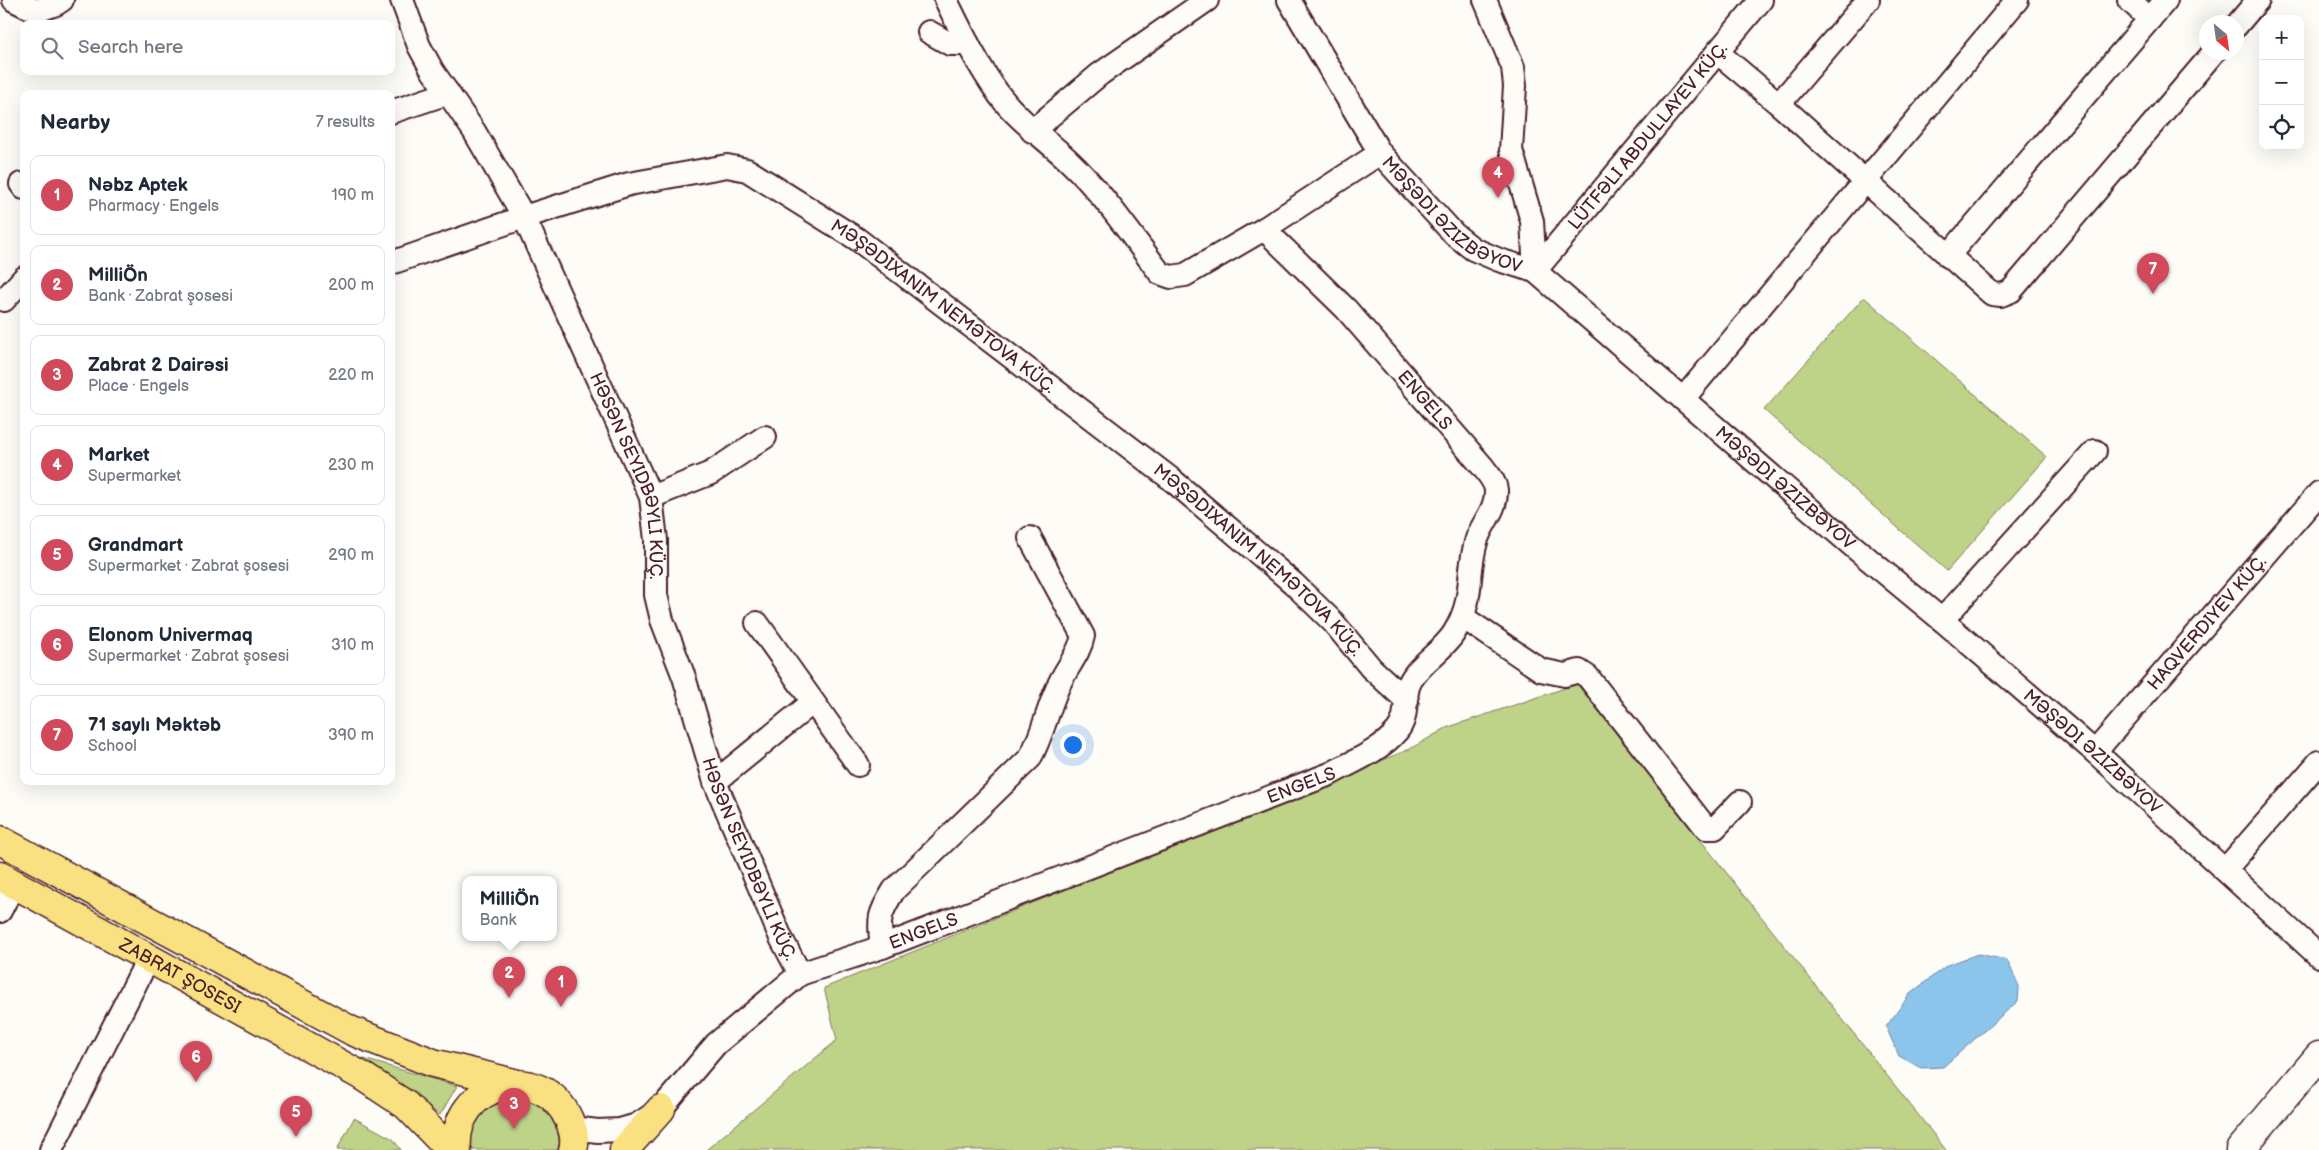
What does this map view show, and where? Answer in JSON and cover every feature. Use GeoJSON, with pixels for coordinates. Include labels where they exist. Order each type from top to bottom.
{"type":"FeatureCollection","features":[{"type":"Feature","properties":{"kind":"main road","name":"ZABRAT ŞOSESI"},"geometry":{"type":"LineString","coordinates":[[0,840],[352,1032],[433,1062],[537,1088],[553,1097],[565,1111],[573,1139],[592,1150]]}},
{"type":"Feature","properties":{"kind":"main road","name":"ZABRAT ŞOSESI"},"geometry":{"type":"LineString","coordinates":[[7,880],[362,1076],[406,1105],[450,1150]]}},
{"type":"Feature","properties":{"kind":"main road"},"geometry":{"type":"LineString","coordinates":[[457,1150],[456,1140],[460,1122],[469,1106],[483,1093],[500,1086],[518,1084]]}},
{"type":"Feature","properties":{"kind":"main road"},"geometry":{"type":"LineString","coordinates":[[624,1150],[661,1109]]}},
{"type":"Feature","properties":{"kind":"street"},"geometry":{"type":"LineString","coordinates":[[14,0],[36,11],[62,0]]}},
{"type":"Feature","properties":{"kind":"street"},"geometry":{"type":"LineString","coordinates":[[946,0],[984,73],[997,92],[1032,131],[1069,161],[1096,191],[1160,272],[1171,277],[1185,275],[1264,229],[1380,153]]}},
{"type":"Feature","properties":{"kind":"street"},"geometry":{"type":"LineString","coordinates":[[1032,131],[1100,74],[1207,0]]}},
{"type":"Feature","properties":{"kind":"street","name":"MƏŞƏDI ƏZIZBƏYOV"},"geometry":{"type":"LineString","coordinates":[[1288,0],[1380,153],[1454,234],[1473,249],[1498,260],[1535,270],[1855,548],[2095,752],[2319,956]]}},
{"type":"Feature","properties":{"kind":"street"},"geometry":{"type":"LineString","coordinates":[[1485,0],[1513,68],[1515,86],[1512,150],[1532,221],[1535,270]]}},
{"type":"Feature","properties":{"kind":"street","name":"LÜTFƏLI ABDULLAYEV KÜÇ."},"geometry":{"type":"LineString","coordinates":[[1535,270],[1761,0]]}},
{"type":"Feature","properties":{"kind":"street"},"geometry":{"type":"LineString","coordinates":[[1779,104],[1868,0]]}},
{"type":"Feature","properties":{"kind":"street"},"geometry":{"type":"LineString","coordinates":[[1683,399],[1866,183],[2017,0]]}},
{"type":"Feature","properties":{"kind":"street"},"geometry":{"type":"LineString","coordinates":[[2129,0],[2150,19]]}},
{"type":"Feature","properties":{"kind":"street"},"geometry":{"type":"LineString","coordinates":[[1948,256],[2166,0]]}},
{"type":"Feature","properties":{"kind":"street"},"geometry":{"type":"LineString","coordinates":[[2244,17],[2258,0]]}},
{"type":"Feature","properties":{"kind":"street","name":"HƏSƏN SEYIDBƏYLI KÜÇ."},"geometry":{"type":"LineString","coordinates":[[404,1],[419,46],[474,131],[524,217],[651,497],[656,540],[656,594],[662,620],[684,677],[715,782],[781,938],[800,974]]}},
{"type":"Feature","properties":{"kind":"street"},"geometry":{"type":"LineString","coordinates":[[929,32],[950,44],[968,44]]}},
{"type":"Feature","properties":{"kind":"street"},"geometry":{"type":"LineString","coordinates":[[1717,52],[1779,104],[1992,294],[2002,296],[2011,291],[2207,60]]}},
{"type":"Feature","properties":{"kind":"street"},"geometry":{"type":"LineString","coordinates":[[395,111],[448,93]]}},
{"type":"Feature","properties":{"kind":"street"},"geometry":{"type":"LineString","coordinates":[[395,263],[524,217],[629,184],[727,166],[747,170],[857,239],[1172,479],[1293,584],[1333,622],[1371,668],[1407,701]]}},
{"type":"Feature","properties":{"kind":"street","name":"ENGELS"},"geometry":{"type":"LineString","coordinates":[[573,1139],[598,1131],[620,1130],[637,1125],[661,1109],[716,1044],[800,974],[882,947],[1330,774],[1384,744],[1398,730],[1405,715],[1409,685],[1418,672],[1452,636],[1464,618],[1469,598],[1476,542],[1494,508],[1496,489],[1493,480],[1346,310],[1264,229]]}},
{"type":"Feature","properties":{"kind":"street"},"geometry":{"type":"LineString","coordinates":[[9,302],[20,284]]}},
{"type":"Feature","properties":{"kind":"street"},"geometry":{"type":"LineString","coordinates":[[651,497],[711,473],[765,436]]}},
{"type":"Feature","properties":{"kind":"street"},"geometry":{"type":"LineString","coordinates":[[1942,620],[2095,451]]}},
{"type":"Feature","properties":{"kind":"street","name":"HAQVERDIYEV KÜÇ."},"geometry":{"type":"LineString","coordinates":[[2095,752],[2319,493]]}},
{"type":"Feature","properties":{"kind":"street"},"geometry":{"type":"LineString","coordinates":[[882,947],[879,927],[881,912],[894,890],[1030,758],[1039,742],[1057,688],[1081,646],[1083,636],[1030,538]]}},
{"type":"Feature","properties":{"kind":"street"},"geometry":{"type":"LineString","coordinates":[[1464,618],[1541,670],[1564,675],[1579,671],[1588,677],[1706,828],[1714,828],[1740,802]]}},
{"type":"Feature","properties":{"kind":"street"},"geometry":{"type":"LineString","coordinates":[[757,623],[858,765]]}},
{"type":"Feature","properties":{"kind":"street"},"geometry":{"type":"LineString","coordinates":[[715,782],[814,702]]}},
{"type":"Feature","properties":{"kind":"street"},"geometry":{"type":"LineString","coordinates":[[2225,870],[2319,762]]}},
{"type":"Feature","properties":{"kind":"street"},"geometry":{"type":"LineString","coordinates":[[0,911],[7,880]]}},
{"type":"Feature","properties":{"kind":"street"},"geometry":{"type":"LineString","coordinates":[[51,1150],[148,959]]}},
{"type":"Feature","properties":{"kind":"street"},"geometry":{"type":"LineString","coordinates":[[2240,1150],[2319,1056]]}},
{"type":"Feature","properties":{"kind":"green space"},"geometry":{"type":"Polygon","coordinates":[[[1864,297],[2047,457],[1947,571],[1764,410],[1864,297]]]}},
{"type":"Feature","properties":{"kind":"green space"},"geometry":{"type":"Polygon","coordinates":[[[1577,684],[1946,1150],[706,1150],[837,1040],[824,988],[1410,749],[1446,728],[1577,684]]]}},
{"type":"Feature","properties":{"kind":"green space"},"geometry":{"type":"Polygon","coordinates":[[[357,1057],[457,1086],[440,1115],[357,1057]]]}},
{"type":"Feature","properties":{"kind":"green space"},"geometry":{"type":"Polygon","coordinates":[[[515,1099],[535,1103],[551,1116],[557,1130],[559,1150],[470,1150],[471,1129],[481,1114],[496,1105],[515,1099]]]}},
{"type":"Feature","properties":{"kind":"green space"},"geometry":{"type":"Polygon","coordinates":[[[354,1118],[393,1139],[401,1150],[337,1150],[354,1118]]]}},
{"type":"Feature","properties":{"kind":"water"},"geometry":{"type":"Polygon","coordinates":[[[1978,954],[2007,960],[2019,986],[2018,1001],[1943,1067],[1921,1068],[1899,1056],[1886,1027],[1910,994],[1947,965],[1978,954]]]}},
{"type":"Feature","properties":{"kind":"place","name":"Market"},"geometry":{"type":"Point","coordinates":[1498,198]}},
{"type":"Feature","properties":{"kind":"place","name":"71 saylı Məktəb"},"geometry":{"type":"Point","coordinates":[2153,294]}},
{"type":"Feature","properties":{"kind":"place","name":"MilliÖn"},"geometry":{"type":"Point","coordinates":[509,998]}},
{"type":"Feature","properties":{"kind":"place","name":"Nəbz Aptek"},"geometry":{"type":"Point","coordinates":[561,1007]}},
{"type":"Feature","properties":{"kind":"place","name":"Elonom Univermaq"},"geometry":{"type":"Point","coordinates":[196,1082]}},
{"type":"Feature","properties":{"kind":"place","name":"Zabrat 2 Dairəsi"},"geometry":{"type":"Point","coordinates":[514,1129]}},
{"type":"Feature","properties":{"kind":"place","name":"Grandmart"},"geometry":{"type":"Point","coordinates":[296,1137]}}]}
